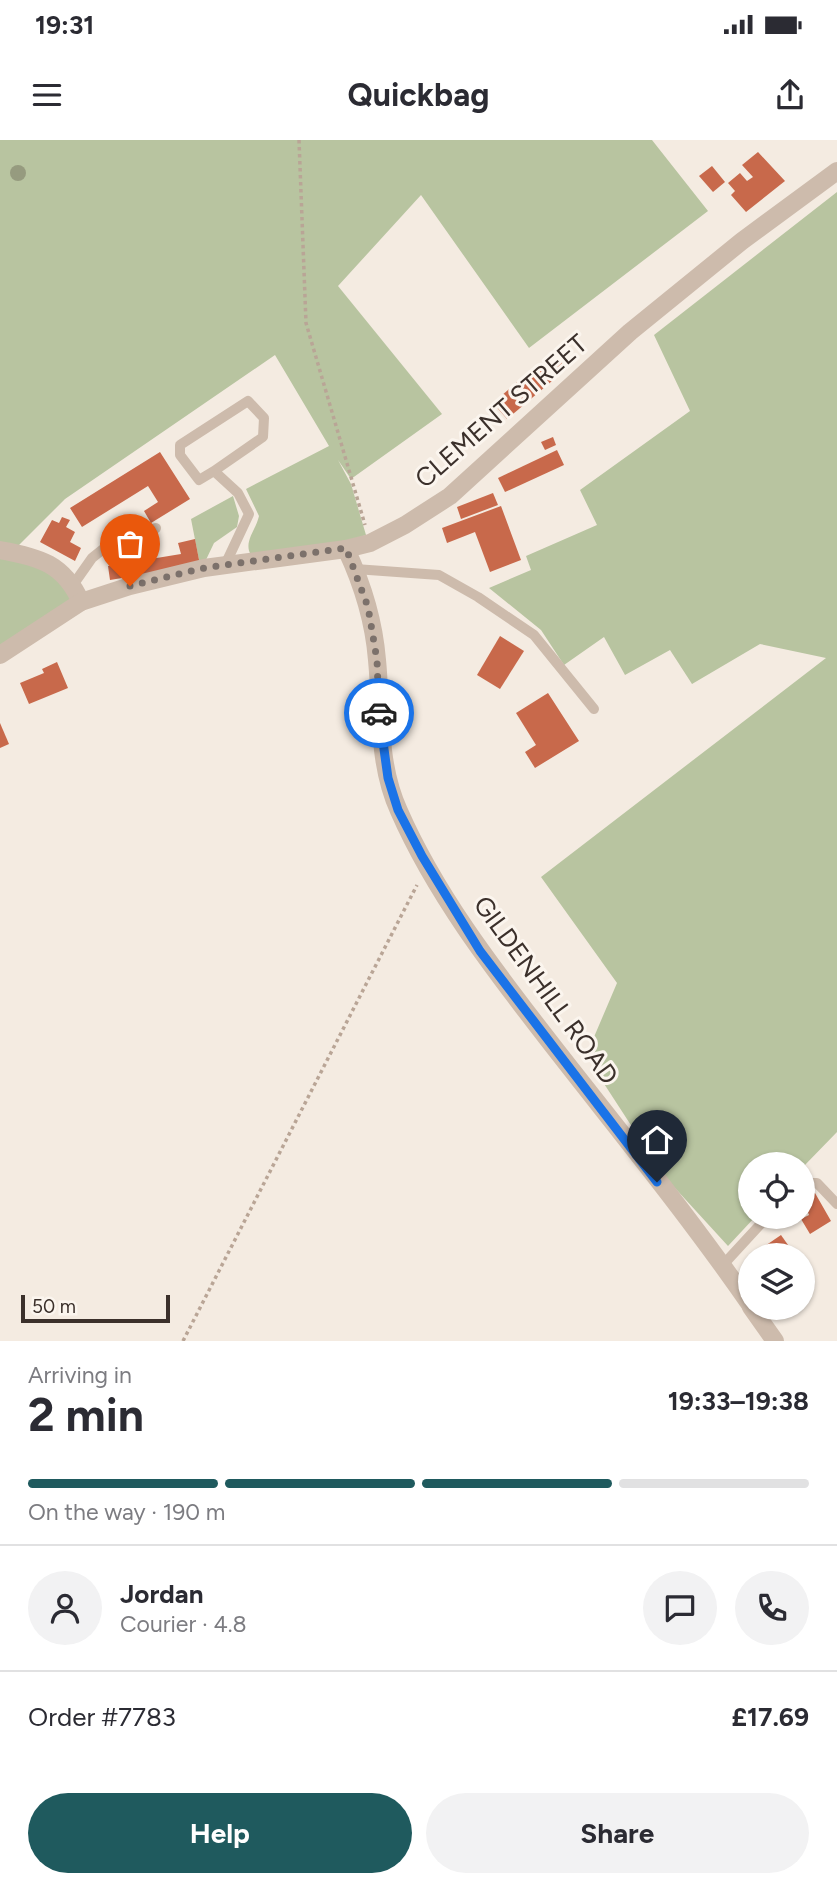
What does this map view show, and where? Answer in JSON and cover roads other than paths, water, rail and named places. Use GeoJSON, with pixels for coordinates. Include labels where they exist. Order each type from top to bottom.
{"type":"FeatureCollection","features":[{"type":"Feature","properties":{"kind":"street","name":"CLEMENT STREET"},"geometry":{"type":"LineString","coordinates":[[0,655],[81,602],[130,586],[225,565],[370,543],[450,496],[630,332],[742,241],[837,171]]}},
{"type":"Feature","properties":{"kind":"street","name":"GILDENHILL ROAD"},"geometry":{"type":"LineString","coordinates":[[346,548],[368,607],[377,660],[377,694],[388,778],[398,810],[422,856],[480,951],[738,1289]]}},
{"type":"Feature","properties":{"kind":"street"},"geometry":{"type":"LineString","coordinates":[[0,550],[45,562],[64,573],[74,585],[81,602]]}},
{"type":"Feature","properties":{"kind":"street","name":"GILDENHILL ROAD"},"geometry":{"type":"LineString","coordinates":[[760,1320],[775,1341]]}},
{"type":"Feature","properties":{"kind":"lane"},"geometry":{"type":"LineString","coordinates":[[248,401],[264,418],[263,437],[214,471],[199,480],[180,455],[180,445],[248,401]]}},
{"type":"Feature","properties":{"kind":"lane"},"geometry":{"type":"LineString","coordinates":[[214,471],[238,493],[249,514],[225,565]]}},
{"type":"Feature","properties":{"kind":"lane"},"geometry":{"type":"LineString","coordinates":[[74,585],[92,558],[102,550],[156,528]]}},
{"type":"Feature","properties":{"kind":"lane"},"geometry":{"type":"LineString","coordinates":[[355,569],[439,575],[478,597],[534,635],[594,709]]}},
{"type":"Feature","properties":{"kind":"lane"},"geometry":{"type":"LineString","coordinates":[[815,1183],[837,1204]]}},
{"type":"Feature","properties":{"kind":"lane"},"geometry":{"type":"LineString","coordinates":[[722,1266],[756,1229]]}}]}
